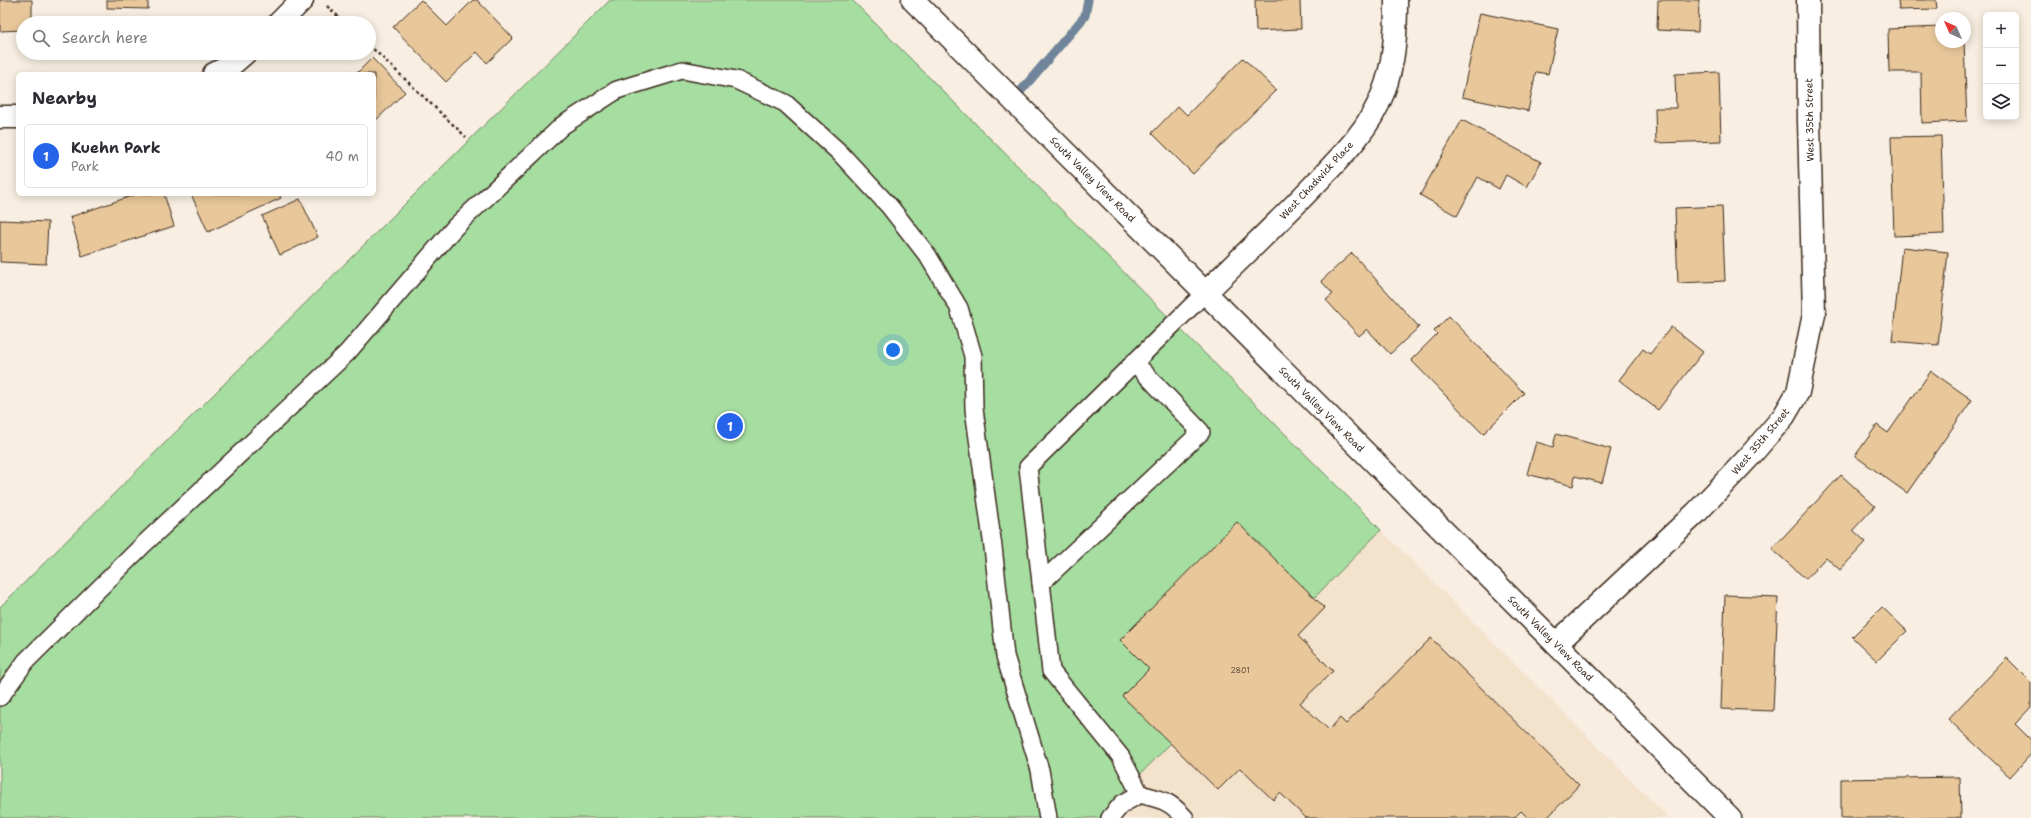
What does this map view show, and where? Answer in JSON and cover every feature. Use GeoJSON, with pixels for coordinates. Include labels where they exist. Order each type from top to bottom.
{"type":"FeatureCollection","features":[{"type":"Feature","properties":{"kind":"street"},"geometry":{"type":"LineString","coordinates":[[286,16],[302,0]]}},
{"type":"Feature","properties":{"kind":"street","name":"South Valley View Road"},"geometry":{"type":"LineString","coordinates":[[913,0],[1730,818]]}},
{"type":"Feature","properties":{"kind":"street","name":"West Chadwick Place"},"geometry":{"type":"LineString","coordinates":[[1206,292],[1304,196],[1347,150],[1366,125],[1383,94],[1391,68],[1396,35],[1396,0]]}},
{"type":"Feature","properties":{"kind":"street","name":"West 35th Street"},"geometry":{"type":"LineString","coordinates":[[1556,644],[1696,513],[1749,457],[1784,416],[1798,392],[1814,314],[1809,121],[1808,0]]}},
{"type":"Feature","properties":{"kind":"street"},"geometry":{"type":"LineString","coordinates":[[218,72],[230,66],[237,60]]}},
{"type":"Feature","properties":{"kind":"street"},"geometry":{"type":"LineString","coordinates":[[0,117],[16,117]]}},
{"type":"Feature","properties":{"kind":"lane"},"geometry":{"type":"LineString","coordinates":[[0,697],[26,661],[144,544],[347,353],[456,227],[563,125],[617,90],[682,70],[736,80],[785,103],[839,152],[890,207],[928,256],[958,308],[973,356],[974,409],[994,547],[1005,656],[1040,770],[1048,818]]}},
{"type":"Feature","properties":{"kind":"lane"},"geometry":{"type":"LineString","coordinates":[[1140,794],[1121,757],[1051,671],[1028,467],[1206,292]]}},
{"type":"Feature","properties":{"kind":"lane"},"geometry":{"type":"LineString","coordinates":[[1041,583],[1201,432],[1134,362]]}},
{"type":"Feature","properties":{"kind":"lane"},"geometry":{"type":"LineString","coordinates":[[1110,818],[1122,804],[1140,794],[1164,800],[1176,807],[1185,818]]}},
{"type":"Feature","properties":{"kind":"path"},"geometry":{"type":"LineString","coordinates":[[326,4],[338,16]]}},
{"type":"Feature","properties":{"kind":"path"},"geometry":{"type":"LineString","coordinates":[[376,52],[466,137]]}},
{"type":"Feature","properties":{"kind":"shaded area"},"geometry":{"type":"Polygon","coordinates":[[[1381,530],[1669,818],[1116,818],[1106,809],[1381,530]]]}},
{"type":"Feature","properties":{"kind":"green space"},"geometry":{"type":"Polygon","coordinates":[[[610,0],[852,0],[1381,530],[1107,808],[1116,818],[0,818],[0,607],[610,0]]]}},
{"type":"Feature","properties":{"kind":"building"},"geometry":{"type":"Polygon","coordinates":[[[0,0],[32,0],[32,16],[16,16],[16,30],[0,31],[0,0]]]}},
{"type":"Feature","properties":{"kind":"building"},"geometry":{"type":"Polygon","coordinates":[[[107,0],[148,0],[148,9],[107,8],[107,0]]]}},
{"type":"Feature","properties":{"kind":"building"},"geometry":{"type":"Polygon","coordinates":[[[421,0],[447,26],[473,0],[477,0],[513,38],[487,63],[477,52],[446,82],[393,27],[421,0]]]}},
{"type":"Feature","properties":{"kind":"building"},"geometry":{"type":"Polygon","coordinates":[[[1255,0],[1300,0],[1301,29],[1256,31],[1255,0]]]}},
{"type":"Feature","properties":{"kind":"building"},"geometry":{"type":"Polygon","coordinates":[[[1658,0],[1699,0],[1698,32],[1657,30],[1658,0]]]}},
{"type":"Feature","properties":{"kind":"building"},"geometry":{"type":"Polygon","coordinates":[[[1898,0],[1936,0],[1937,9],[1899,10],[1898,0]]]}},
{"type":"Feature","properties":{"kind":"building"},"geometry":{"type":"Polygon","coordinates":[[[1480,13],[1558,29],[1548,74],[1536,72],[1528,111],[1462,97],[1480,13]]]}},
{"type":"Feature","properties":{"kind":"building"},"geometry":{"type":"Polygon","coordinates":[[[1935,27],[1935,48],[1964,48],[1967,121],[1922,123],[1921,72],[1889,72],[1888,29],[1935,27]]]}},
{"type":"Feature","properties":{"kind":"building"},"geometry":{"type":"Polygon","coordinates":[[[1243,58],[1276,90],[1193,174],[1152,133],[1178,106],[1187,115],[1243,58]]]}},
{"type":"Feature","properties":{"kind":"building"},"geometry":{"type":"Polygon","coordinates":[[[370,60],[374,60],[405,92],[376,120],[376,72],[358,72],[370,60]]]}},
{"type":"Feature","properties":{"kind":"building"},"geometry":{"type":"Polygon","coordinates":[[[1719,72],[1721,141],[1656,143],[1655,108],[1676,108],[1675,74],[1719,72]]]}},
{"type":"Feature","properties":{"kind":"building"},"geometry":{"type":"Polygon","coordinates":[[[1462,120],[1541,162],[1527,187],[1506,175],[1499,189],[1478,177],[1457,216],[1420,195],[1462,120]]]}},
{"type":"Feature","properties":{"kind":"building"},"geometry":{"type":"Polygon","coordinates":[[[1941,136],[1944,234],[1894,236],[1891,137],[1941,136]]]}},
{"type":"Feature","properties":{"kind":"building"},"geometry":{"type":"Polygon","coordinates":[[[131,196],[165,196],[174,226],[82,256],[70,217],[131,196]]]}},
{"type":"Feature","properties":{"kind":"building"},"geometry":{"type":"Polygon","coordinates":[[[192,196],[280,196],[281,198],[208,232],[192,196]]]}},
{"type":"Feature","properties":{"kind":"building"},"geometry":{"type":"Polygon","coordinates":[[[300,199],[318,237],[280,255],[262,216],[300,199]]]}},
{"type":"Feature","properties":{"kind":"building"},"geometry":{"type":"Polygon","coordinates":[[[1722,206],[1725,281],[1678,283],[1675,208],[1722,206]]]}},
{"type":"Feature","properties":{"kind":"building"},"geometry":{"type":"Polygon","coordinates":[[[0,220],[48,222],[46,264],[0,262],[0,220]]]}},
{"type":"Feature","properties":{"kind":"building"},"geometry":{"type":"Polygon","coordinates":[[[1902,247],[1948,252],[1938,345],[1892,341],[1902,247]]]}},
{"type":"Feature","properties":{"kind":"building"},"geometry":{"type":"Polygon","coordinates":[[[1352,253],[1419,327],[1390,354],[1367,329],[1359,336],[1326,300],[1333,294],[1321,281],[1352,253]]]}},
{"type":"Feature","properties":{"kind":"building"},"geometry":{"type":"Polygon","coordinates":[[[1449,316],[1524,393],[1483,434],[1411,360],[1437,334],[1434,331],[1449,316]]]}},
{"type":"Feature","properties":{"kind":"building"},"geometry":{"type":"Polygon","coordinates":[[[1671,327],[1703,352],[1658,410],[1619,380],[1643,349],[1650,354],[1671,327]]]}},
{"type":"Feature","properties":{"kind":"building"},"geometry":{"type":"Polygon","coordinates":[[[1931,371],[1972,400],[1907,493],[1855,456],[1877,425],[1888,433],[1931,371]]]}},
{"type":"Feature","properties":{"kind":"building"},"geometry":{"type":"Polygon","coordinates":[[[1556,434],[1611,449],[1602,483],[1575,476],[1573,486],[1527,474],[1536,442],[1553,447],[1556,434]]]}},
{"type":"Feature","properties":{"kind":"building"},"geometry":{"type":"Polygon","coordinates":[[[1841,475],[1875,506],[1853,530],[1866,542],[1840,570],[1826,557],[1806,579],[1772,549],[1841,475]]]}},
{"type":"Feature","properties":{"kind":"building"},"geometry":{"type":"Polygon","coordinates":[[[1237,522],[1325,608],[1298,636],[1333,671],[1300,703],[1329,730],[1340,718],[1346,724],[1431,638],[1579,785],[1547,818],[1528,818],[1521,811],[1514,818],[1306,818],[1280,793],[1273,800],[1240,768],[1218,790],[1122,696],[1149,669],[1120,640],[1237,522]]]}},
{"type":"Feature","properties":{"kind":"building"},"geometry":{"type":"Polygon","coordinates":[[[1725,595],[1778,597],[1773,711],[1721,709],[1725,595]]]}},
{"type":"Feature","properties":{"kind":"building"},"geometry":{"type":"Polygon","coordinates":[[[1882,607],[1907,631],[1877,661],[1852,637],[1882,607]]]}},
{"type":"Feature","properties":{"kind":"building"},"geometry":{"type":"Polygon","coordinates":[[[2007,658],[2031,682],[2031,707],[2015,724],[2031,740],[2031,754],[2010,777],[1948,719],[2007,658]]]}},
{"type":"Feature","properties":{"kind":"building"},"geometry":{"type":"Polygon","coordinates":[[[1960,777],[1961,818],[1841,818],[1841,779],[1960,777]]]}},
{"type":"Feature","properties":{"kind":"waterway"},"geometry":{"type":"LineString","coordinates":[[1013,100],[1085,16],[1088,0]]}},
{"type":"Feature","properties":{"kind":"place","name":"Kuehn Park"},"geometry":{"type":"Point","coordinates":[730,426]}}]}
